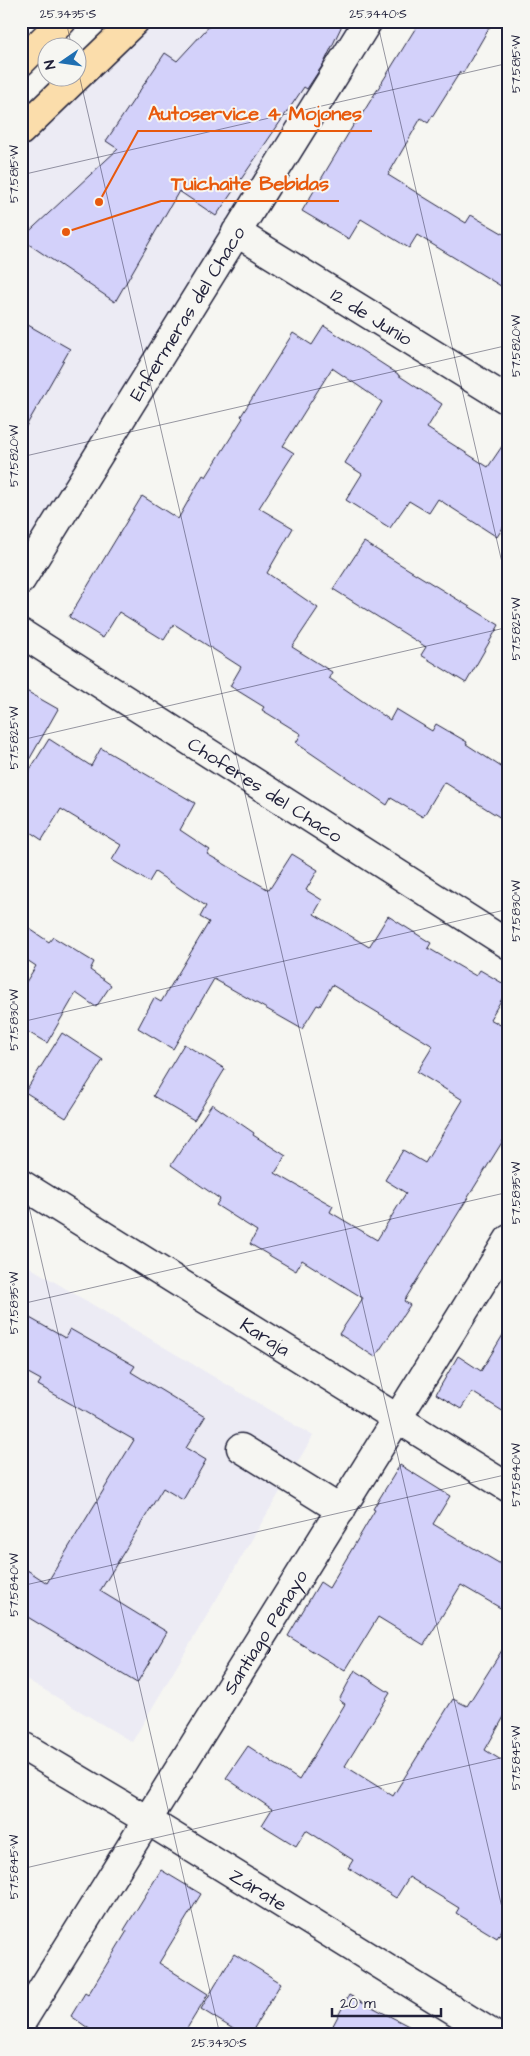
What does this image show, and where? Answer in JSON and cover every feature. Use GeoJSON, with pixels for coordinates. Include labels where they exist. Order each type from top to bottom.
{"type":"FeatureCollection","features":[{"type":"Feature","properties":{"kind":"highway"},"geometry":{"type":"LineString","coordinates":[[21,62],[62,21]]}},
{"type":"Feature","properties":{"kind":"highway"},"geometry":{"type":"LineString","coordinates":[[21,131],[135,21]]}},
{"type":"Feature","properties":{"kind":"street","name":"Enfermeras del Chaco"},"geometry":{"type":"LineString","coordinates":[[21,580],[368,21]]}},
{"type":"Feature","properties":{"kind":"street","name":"12 de Junio"},"geometry":{"type":"LineString","coordinates":[[236,232],[509,402]]}},
{"type":"Feature","properties":{"kind":"street","name":"Choferes del Chaco"},"geometry":{"type":"LineString","coordinates":[[21,633],[509,945]]}},
{"type":"Feature","properties":{"kind":"street","name":"Karaja"},"geometry":{"type":"LineString","coordinates":[[21,1184],[509,1488]]}},
{"type":"Feature","properties":{"kind":"street","name":"Santiago Penayo"},"geometry":{"type":"LineString","coordinates":[[21,2023],[509,1239]]}},
{"type":"Feature","properties":{"kind":"street"},"geometry":{"type":"LineString","coordinates":[[241,1448],[341,1510]]}},
{"type":"Feature","properties":{"kind":"street","name":"Zárate"},"geometry":{"type":"LineString","coordinates":[[21,1745],[147,1820],[494,2035]]}},
{"type":"Feature","properties":{"kind":"shaded area"},"geometry":{"type":"Polygon","coordinates":[[[148,21],[368,21],[21,580],[21,148],[81,88],[88,88],[88,81],[148,21]]]}},
{"type":"Feature","properties":{"kind":"shaded area"},"geometry":{"type":"Polygon","coordinates":[[[21,1262],[313,1436],[132,1742],[21,1676],[21,1262]]]}},
{"type":"Feature","properties":{"kind":"building"},"geometry":{"type":"Polygon","coordinates":[[[214,21],[344,21],[324,63],[307,89],[304,87],[216,216],[179,191],[115,302],[21,239],[118,149],[106,141],[165,53],[177,61],[214,21]]]}},
{"type":"Feature","properties":{"kind":"building"},"geometry":{"type":"Polygon","coordinates":[[[420,21],[493,21],[463,73],[460,72],[428,123],[421,118],[388,175],[466,223],[471,215],[509,237],[509,291],[417,235],[409,248],[361,219],[349,239],[302,211],[354,124],[356,124],[420,21]]]}},
{"type":"Feature","properties":{"kind":"building"},"geometry":{"type":"Polygon","coordinates":[[[21,321],[70,349],[21,435],[21,321]]]}},
{"type":"Feature","properties":{"kind":"building"},"geometry":{"type":"Polygon","coordinates":[[[324,326],[442,404],[427,428],[488,467],[509,436],[509,518],[497,537],[438,499],[429,513],[409,501],[390,528],[346,500],[362,474],[345,463],[382,402],[332,368],[283,446],[294,453],[259,508],[293,528],[267,573],[318,608],[292,647],[332,672],[329,678],[390,720],[396,709],[432,731],[436,724],[467,742],[466,744],[509,772],[509,823],[444,782],[423,817],[391,798],[387,805],[296,743],[301,734],[262,710],[264,707],[230,686],[241,667],[174,624],[164,640],[119,612],[103,638],[69,617],[142,496],[178,519],[203,475],[206,477],[243,418],[241,416],[293,333],[312,345],[324,326]]]}},
{"type":"Feature","properties":{"kind":"building"},"geometry":{"type":"Polygon","coordinates":[[[364,542],[499,625],[466,683],[421,655],[426,647],[333,589],[364,542]]]}},
{"type":"Feature","properties":{"kind":"building"},"geometry":{"type":"Polygon","coordinates":[[[21,688],[58,709],[21,774],[21,688]]]}},
{"type":"Feature","properties":{"kind":"building"},"geometry":{"type":"Polygon","coordinates":[[[49,739],[91,766],[101,748],[195,803],[180,830],[210,850],[207,854],[269,890],[292,854],[318,870],[306,890],[322,900],[314,914],[369,947],[388,916],[431,943],[428,948],[476,976],[480,970],[509,987],[490,1019],[509,1030],[509,1131],[404,1301],[410,1305],[375,1357],[339,1334],[363,1298],[302,1260],[296,1271],[250,1244],[257,1231],[216,1205],[220,1199],[171,1165],[212,1104],[254,1133],[253,1135],[286,1156],[275,1173],[333,1206],[330,1212],[377,1240],[406,1193],[385,1180],[403,1150],[425,1163],[463,1100],[417,1072],[433,1046],[332,985],[320,1006],[317,1005],[302,1029],[214,979],[173,1049],[138,1028],[154,998],[161,1002],[209,922],[200,917],[206,906],[155,872],[149,882],[112,860],[121,845],[61,809],[42,840],[21,826],[21,784],[49,739]]]}},
{"type":"Feature","properties":{"kind":"building"},"geometry":{"type":"Polygon","coordinates":[[[21,923],[49,942],[53,937],[94,962],[90,970],[111,985],[96,1007],[76,993],[47,1043],[21,1028],[21,990],[36,966],[21,956],[21,923]]]}},
{"type":"Feature","properties":{"kind":"building"},"geometry":{"type":"Polygon","coordinates":[[[62,1033],[103,1060],[66,1118],[25,1092],[62,1033]]]}},
{"type":"Feature","properties":{"kind":"building"},"geometry":{"type":"Polygon","coordinates":[[[184,1044],[225,1069],[194,1120],[153,1096],[184,1044]]]}},
{"type":"Feature","properties":{"kind":"building"},"geometry":{"type":"Polygon","coordinates":[[[21,1313],[65,1338],[70,1329],[135,1366],[131,1372],[205,1417],[186,1448],[206,1460],[183,1500],[163,1488],[100,1591],[167,1632],[137,1683],[21,1613],[21,1566],[47,1583],[134,1440],[38,1385],[41,1380],[21,1369],[21,1313]]]}},
{"type":"Feature","properties":{"kind":"building"},"geometry":{"type":"Polygon","coordinates":[[[509,1325],[509,1415],[472,1392],[461,1409],[436,1394],[458,1356],[481,1371],[509,1325]]]}},
{"type":"Feature","properties":{"kind":"building"},"geometry":{"type":"Polygon","coordinates":[[[400,1465],[450,1496],[433,1524],[509,1569],[509,1613],[461,1585],[424,1645],[378,1617],[345,1671],[288,1636],[320,1582],[329,1588],[400,1465]]]}},
{"type":"Feature","properties":{"kind":"building"},"geometry":{"type":"Polygon","coordinates":[[[509,1639],[509,1708],[485,1750],[509,1765],[509,1918],[497,1938],[456,1913],[459,1908],[409,1877],[396,1898],[348,1868],[353,1860],[306,1830],[296,1846],[262,1825],[272,1809],[226,1778],[248,1746],[299,1780],[345,1704],[339,1700],[355,1670],[390,1693],[345,1766],[393,1796],[453,1699],[467,1706],[509,1639]]]}},
{"type":"Feature","properties":{"kind":"building"},"geometry":{"type":"Polygon","coordinates":[[[161,1870],[201,1894],[159,1963],[208,1994],[183,2035],[98,2035],[71,2016],[85,1993],[88,1995],[127,1931],[124,1930],[161,1870]]]}},
{"type":"Feature","properties":{"kind":"building"},"geometry":{"type":"Polygon","coordinates":[[[234,1954],[281,1983],[250,2035],[243,2035],[201,2009],[234,1954]]]}},
{"type":"Feature","properties":{"kind":"building"},"geometry":{"type":"Polygon","coordinates":[[[349,1995],[426,2035],[328,2035],[349,1995]]]}},
{"type":"Feature","properties":{"kind":"place","name":"Autoservice 4 Mojones"},"geometry":{"type":"Point","coordinates":[99,202]}},
{"type":"Feature","properties":{"kind":"place","name":"Tuichaite Bebidas"},"geometry":{"type":"Point","coordinates":[66,232]}}]}
